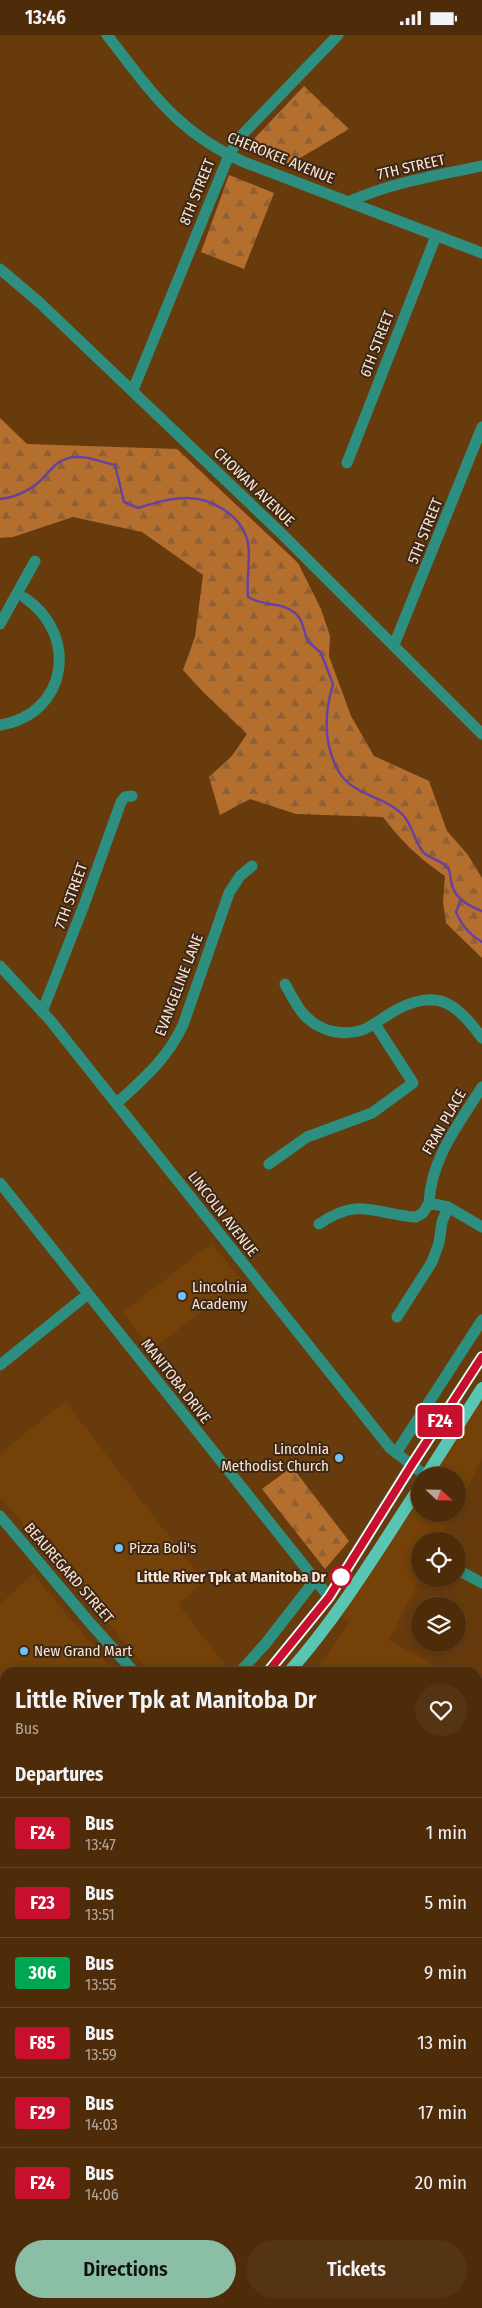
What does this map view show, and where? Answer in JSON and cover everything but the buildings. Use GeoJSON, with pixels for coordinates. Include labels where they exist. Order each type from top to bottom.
{"type":"FeatureCollection","features":[{"type":"Feature","properties":{"kind":"main road"},"geometry":{"type":"LineString","coordinates":[[272,1667],[329,1597],[482,1357]]}},
{"type":"Feature","properties":{"kind":"main road"},"geometry":{"type":"LineString","coordinates":[[432,1467],[482,1388]]}},
{"type":"Feature","properties":{"kind":"main road"},"geometry":{"type":"LineString","coordinates":[[293,1667],[316,1641],[345,1601],[411,1500]]}},
{"type":"Feature","properties":{"kind":"street","name":"CHEROKEE AVENUE"},"geometry":{"type":"LineString","coordinates":[[107,35],[171,115],[195,135],[229,155],[482,253]]}},
{"type":"Feature","properties":{"kind":"street","name":"8TH STREET"},"geometry":{"type":"LineString","coordinates":[[132,391],[229,155],[240,137],[338,35]]}},
{"type":"Feature","properties":{"kind":"street","name":"7TH STREET"},"geometry":{"type":"LineString","coordinates":[[348,202],[368,193],[482,166]]}},
{"type":"Feature","properties":{"kind":"street","name":"6TH STREET"},"geometry":{"type":"LineString","coordinates":[[346,463],[436,236]]}},
{"type":"Feature","properties":{"kind":"street","name":"CHOWAN AVENUE"},"geometry":{"type":"LineString","coordinates":[[0,269],[40,303],[132,391],[394,645],[482,734]]}},
{"type":"Feature","properties":{"kind":"street","name":"5TH STREET"},"geometry":{"type":"LineString","coordinates":[[394,645],[482,427]]}},
{"type":"Feature","properties":{"kind":"street"},"geometry":{"type":"LineString","coordinates":[[0,623],[36,561]]}},
{"type":"Feature","properties":{"kind":"street"},"geometry":{"type":"LineString","coordinates":[[0,725],[18,720],[38,707],[47,698],[58,676],[60,656],[57,638],[45,614],[26,597]]}},
{"type":"Feature","properties":{"kind":"street","name":"7TH STREET"},"geometry":{"type":"LineString","coordinates":[[42,1012],[84,905],[121,802],[125,797],[132,796]]}},
{"type":"Feature","properties":{"kind":"street","name":"EVANGELINE LANE"},"geometry":{"type":"LineString","coordinates":[[117,1103],[162,1060],[175,1042],[183,1025],[229,893],[240,876],[252,866]]}},
{"type":"Feature","properties":{"kind":"street","name":"LINCOLN AVENUE"},"geometry":{"type":"LineString","coordinates":[[0,966],[42,1012],[117,1103],[319,1360],[396,1453],[411,1466]]}},
{"type":"Feature","properties":{"kind":"street"},"geometry":{"type":"LineString","coordinates":[[285,984],[301,1011],[310,1020],[329,1031],[354,1033],[366,1030],[395,1011],[413,1002],[428,999],[442,1001],[458,1011],[482,1038]]}},
{"type":"Feature","properties":{"kind":"street"},"geometry":{"type":"LineString","coordinates":[[269,1163],[307,1137],[372,1113],[413,1083],[376,1024]]}},
{"type":"Feature","properties":{"kind":"street","name":"FRAN PLACE"},"geometry":{"type":"LineString","coordinates":[[430,1203],[430,1183],[437,1163],[482,1087]]}},
{"type":"Feature","properties":{"kind":"street","name":"MANITOBA DRIVE"},"geometry":{"type":"LineString","coordinates":[[0,1183],[329,1597]]}},
{"type":"Feature","properties":{"kind":"street"},"geometry":{"type":"LineString","coordinates":[[319,1224],[336,1213],[354,1208],[368,1208],[416,1217],[423,1213],[430,1203],[448,1207],[482,1227]]}},
{"type":"Feature","properties":{"kind":"street"},"geometry":{"type":"LineString","coordinates":[[397,1317],[432,1262],[439,1243],[442,1222],[448,1207]]}},
{"type":"Feature","properties":{"kind":"street"},"geometry":{"type":"LineString","coordinates":[[0,1365],[88,1294]]}},
{"type":"Feature","properties":{"kind":"street"},"geometry":{"type":"LineString","coordinates":[[396,1453],[482,1320]]}},
{"type":"Feature","properties":{"kind":"street","name":"BEAUREGARD STREET"},"geometry":{"type":"LineString","coordinates":[[0,1516],[130,1667]]}},
{"type":"Feature","properties":{"kind":"street"},"geometry":{"type":"LineString","coordinates":[[466,1574],[482,1583]]}},
{"type":"Feature","properties":{"kind":"street"},"geometry":{"type":"LineString","coordinates":[[244,1667],[266,1643],[314,1580]]}},
{"type":"Feature","properties":{"kind":"shaded area","name":"Lincolnia Academy"},"geometry":{"type":"Polygon","coordinates":[[[212,1243],[241,1280],[152,1350],[123,1312],[212,1243]]]}},
{"type":"Feature","properties":{"kind":"shaded area"},"geometry":{"type":"Polygon","coordinates":[[[65,1401],[204,1582],[178,1604],[227,1667],[146,1667],[0,1497],[0,1454],[65,1401]]]}},
{"type":"Feature","properties":{"kind":"shaded area"},"geometry":{"type":"Polygon","coordinates":[[[475,1401],[482,1405],[482,1458],[466,1490],[466,1467],[434,1467],[475,1401]]]}},
{"type":"Feature","properties":{"kind":"shaded area"},"geometry":{"type":"Polygon","coordinates":[[[411,1505],[411,1523],[448,1523],[444,1532],[411,1532],[411,1587],[416,1587],[389,1640],[437,1667],[317,1667],[350,1621],[342,1616],[411,1505]]]}},
{"type":"Feature","properties":{"kind":"shaded area"},"geometry":{"type":"Polygon","coordinates":[[[33,1574],[111,1667],[0,1667],[0,1604],[33,1574]]]}},
{"type":"Feature","properties":{"kind":"green space"},"geometry":{"type":"Polygon","coordinates":[[[304,86],[349,129],[290,164],[258,151],[254,139],[304,86]]]}},
{"type":"Feature","properties":{"kind":"green space"},"geometry":{"type":"Polygon","coordinates":[[[229,175],[274,193],[244,269],[201,252],[229,175]]]}},
{"type":"Feature","properties":{"kind":"green space"},"geometry":{"type":"Polygon","coordinates":[[[0,418],[27,444],[177,449],[298,563],[321,609],[330,636],[329,656],[351,716],[374,756],[429,781],[447,831],[468,855],[482,878],[482,958],[446,923],[443,902],[445,876],[411,849],[383,817],[296,814],[250,799],[220,815],[209,777],[232,756],[247,734],[183,670],[195,637],[203,575],[142,532],[73,517],[13,537],[0,538],[0,418]]]}},
{"type":"Feature","properties":{"kind":"green space"},"geometry":{"type":"Polygon","coordinates":[[[292,1467],[349,1541],[325,1569],[262,1489],[292,1467]]]}},
{"type":"Feature","properties":{"kind":"waterway"},"geometry":{"type":"LineString","coordinates":[[0,499],[15,496],[31,488],[65,459],[82,457],[115,465],[124,502],[138,508],[174,499],[187,498],[207,501],[233,517],[240,525],[248,543],[248,597],[260,602],[290,609],[298,616],[302,623],[308,641],[320,652],[333,684],[328,706],[327,729],[330,751],[339,772],[353,786],[397,809],[410,825],[418,845],[424,853],[442,863],[448,869],[452,887],[458,896],[467,904],[482,911]]}},
{"type":"Feature","properties":{"kind":"waterway"},"geometry":{"type":"LineString","coordinates":[[461,900],[456,912],[458,917],[463,926],[482,942]]}},
{"type":"Feature","properties":{"kind":"bus line","name":"F24"},"geometry":{"type":"LineString","coordinates":[[272,1667],[329,1597],[482,1357]]}},
{"type":"Feature","properties":{"kind":"place","name":"Lincolnia Academy"},"geometry":{"type":"Point","coordinates":[182,1296]}},
{"type":"Feature","properties":{"kind":"place","name":"Lincolnia Methodist Church"},"geometry":{"type":"Point","coordinates":[339,1458]}},
{"type":"Feature","properties":{"kind":"place","name":"Pizza Boli's"},"geometry":{"type":"Point","coordinates":[119,1548]}},
{"type":"Feature","properties":{"kind":"place","name":"Little River Tpk at Manitoba Dr"},"geometry":{"type":"Point","coordinates":[341,1577]}},
{"type":"Feature","properties":{"kind":"place","name":"New Grand Mart"},"geometry":{"type":"Point","coordinates":[24,1651]}}]}
